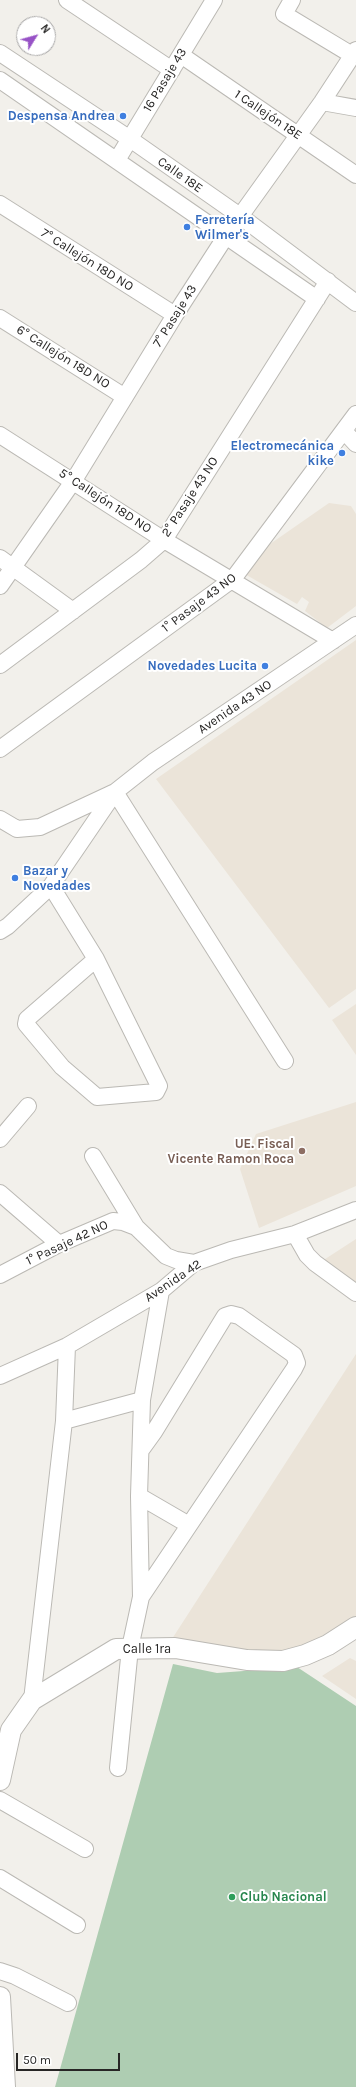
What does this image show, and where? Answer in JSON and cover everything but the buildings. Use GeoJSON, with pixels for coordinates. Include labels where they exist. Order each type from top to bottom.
{"type":"FeatureCollection","features":[{"type":"Feature","properties":{"kind":"street"},"geometry":{"type":"LineString","coordinates":[[67,0],[172,70]]}},
{"type":"Feature","properties":{"kind":"street","name":"16 Pasaje 43"},"geometry":{"type":"LineString","coordinates":[[117,160],[214,0]]}},
{"type":"Feature","properties":{"kind":"street"},"geometry":{"type":"LineString","coordinates":[[292,0],[285,14],[354,52]]}},
{"type":"Feature","properties":{"kind":"street","name":"7° Pasaje 43"},"geometry":{"type":"LineString","coordinates":[[0,586],[15,568],[74,480],[175,315],[226,236],[322,102],[354,52]]}},
{"type":"Feature","properties":{"kind":"street","name":"Calle 18E"},"geometry":{"type":"LineString","coordinates":[[0,53],[130,139],[240,216],[356,303]]}},
{"type":"Feature","properties":{"kind":"street","name":"1 Callejón 18E"},"geometry":{"type":"LineString","coordinates":[[180,55],[356,175]]}},
{"type":"Feature","properties":{"kind":"street","name":"Calle 18E"},"geometry":{"type":"LineString","coordinates":[[0,80],[317,299]]}},
{"type":"Feature","properties":{"kind":"street"},"geometry":{"type":"LineString","coordinates":[[322,102],[356,108]]}},
{"type":"Feature","properties":{"kind":"street","name":"7° Callejón 18D NO"},"geometry":{"type":"LineString","coordinates":[[0,204],[175,315]]}},
{"type":"Feature","properties":{"kind":"street","name":"2° Pasaje 43 NO"},"geometry":{"type":"LineString","coordinates":[[0,666],[141,560],[164,540],[328,281]]}},
{"type":"Feature","properties":{"kind":"street","name":"6° Callejón 18D NO"},"geometry":{"type":"LineString","coordinates":[[0,318],[125,397]]}},
{"type":"Feature","properties":{"kind":"street","name":"1° Pasaje 43 NO"},"geometry":{"type":"LineString","coordinates":[[0,749],[233,579],[356,414]]}},
{"type":"Feature","properties":{"kind":"street"},"geometry":{"type":"LineString","coordinates":[[344,431],[356,444]]}},
{"type":"Feature","properties":{"kind":"street","name":"5° Callejón 18D NO"},"geometry":{"type":"LineString","coordinates":[[0,435],[74,480],[164,540],[233,579],[333,641]]}},
{"type":"Feature","properties":{"kind":"street"},"geometry":{"type":"LineString","coordinates":[[0,558],[74,611]]}},
{"type":"Feature","properties":{"kind":"street","name":"Avenida 43 NO"},"geometry":{"type":"LineString","coordinates":[[0,820],[17,829],[40,827],[115,792],[153,762],[356,625]]}},
{"type":"Feature","properties":{"kind":"street"},"geometry":{"type":"LineString","coordinates":[[115,792],[285,1061]]}},
{"type":"Feature","properties":{"kind":"street","name":"Avenida 43 NO"},"geometry":{"type":"LineString","coordinates":[[0,931],[8,926],[51,886],[115,792]]}},
{"type":"Feature","properties":{"kind":"street"},"geometry":{"type":"LineString","coordinates":[[51,886],[96,959],[159,1086],[156,1092],[97,1098],[62,1067],[26,1024],[27,1019],[96,959]]}},
{"type":"Feature","properties":{"kind":"street"},"geometry":{"type":"LineString","coordinates":[[0,1139],[28,1106]]}},
{"type":"Feature","properties":{"kind":"street"},"geometry":{"type":"LineString","coordinates":[[93,1156],[136,1227]]}},
{"type":"Feature","properties":{"kind":"street"},"geometry":{"type":"LineString","coordinates":[[0,1193],[59,1244]]}},
{"type":"Feature","properties":{"kind":"street","name":"Avenida 42"},"geometry":{"type":"LineString","coordinates":[[0,1376],[67,1346],[108,1320],[161,1291],[194,1263],[231,1250],[295,1234],[356,1210]]}},
{"type":"Feature","properties":{"kind":"street","name":"1° Pasaje 42 NO"},"geometry":{"type":"LineString","coordinates":[[0,1275],[59,1244],[113,1222],[123,1222],[136,1227],[166,1256],[176,1260],[194,1263]]}},
{"type":"Feature","properties":{"kind":"street"},"geometry":{"type":"LineString","coordinates":[[295,1234],[307,1255],[315,1263],[356,1293]]}},
{"type":"Feature","properties":{"kind":"street"},"geometry":{"type":"LineString","coordinates":[[118,1768],[130,1648],[141,1597],[138,1496],[142,1400],[161,1291]]}},
{"type":"Feature","properties":{"kind":"street"},"geometry":{"type":"LineString","coordinates":[[140,1450],[154,1432],[225,1316],[231,1314],[239,1316],[294,1355],[296,1362],[294,1369],[141,1597]]}},
{"type":"Feature","properties":{"kind":"street"},"geometry":{"type":"LineString","coordinates":[[32,1700],[64,1421],[67,1346]]}},
{"type":"Feature","properties":{"kind":"street"},"geometry":{"type":"LineString","coordinates":[[64,1421],[142,1400]]}},
{"type":"Feature","properties":{"kind":"street"},"geometry":{"type":"LineString","coordinates":[[138,1496],[189,1525]]}},
{"type":"Feature","properties":{"kind":"street","name":"Calle 1ra"},"geometry":{"type":"LineString","coordinates":[[0,1780],[5,1730],[32,1700],[116,1649],[175,1648],[247,1660],[283,1661],[305,1655],[328,1645],[356,1627]]}},
{"type":"Feature","properties":{"kind":"street"},"geometry":{"type":"LineString","coordinates":[[0,1800],[85,1849]]}},
{"type":"Feature","properties":{"kind":"street"},"geometry":{"type":"LineString","coordinates":[[0,1878],[77,1925]]}},
{"type":"Feature","properties":{"kind":"street"},"geometry":{"type":"LineString","coordinates":[[0,1971],[15,1976],[68,2003]]}},
{"type":"Feature","properties":{"kind":"street"},"geometry":{"type":"LineString","coordinates":[[0,1997],[5,2087]]}},
{"type":"Feature","properties":{"kind":"shaded area"},"geometry":{"type":"Polygon","coordinates":[[[329,503],[351,506],[356,514],[356,606],[327,628],[305,611],[309,602],[302,597],[297,604],[243,573],[260,551],[329,503]]]}},
{"type":"Feature","properties":{"kind":"shaded area"},"geometry":{"type":"Polygon","coordinates":[[[356,640],[356,989],[329,1008],[156,779],[356,640]]]}},
{"type":"Feature","properties":{"kind":"shaded area"},"geometry":{"type":"Polygon","coordinates":[[[356,1004],[356,1055],[332,1020],[356,1004]]]}},
{"type":"Feature","properties":{"kind":"shaded area","name":"UE. Fiscal Vicente Ramon Roca"},"geometry":{"type":"Polygon","coordinates":[[[356,1102],[356,1186],[259,1228],[240,1169],[256,1134],[356,1102]]]}},
{"type":"Feature","properties":{"kind":"shaded area"},"geometry":{"type":"Polygon","coordinates":[[[356,1239],[356,1289],[319,1263],[356,1239]]]}},
{"type":"Feature","properties":{"kind":"shaded area"},"geometry":{"type":"Polygon","coordinates":[[[356,1354],[356,1616],[307,1647],[284,1655],[170,1642],[356,1354]]]}},
{"type":"Feature","properties":{"kind":"shaded area"},"geometry":{"type":"Polygon","coordinates":[[[350,1658],[356,1661],[356,1699],[322,1676],[350,1658]]]}},
{"type":"Feature","properties":{"kind":"green space","name":"Club Nacional"},"geometry":{"type":"Polygon","coordinates":[[[173,1664],[217,1673],[297,1667],[356,1706],[356,2087],[55,2087],[173,1664]]]}},
{"type":"Feature","properties":{"kind":"place","name":"Despensa Andrea"},"geometry":{"type":"Point","coordinates":[123,116]}},
{"type":"Feature","properties":{"kind":"place","name":"Ferretería Wilmer's"},"geometry":{"type":"Point","coordinates":[187,227]}},
{"type":"Feature","properties":{"kind":"place","name":"Electromecánica kike"},"geometry":{"type":"Point","coordinates":[342,453]}},
{"type":"Feature","properties":{"kind":"place","name":"Novedades Lucita"},"geometry":{"type":"Point","coordinates":[265,666]}},
{"type":"Feature","properties":{"kind":"place","name":"Bazar y Novedades"},"geometry":{"type":"Point","coordinates":[15,878]}},
{"type":"Feature","properties":{"kind":"place","name":"UE. Fiscal Vicente Ramon Roca"},"geometry":{"type":"Point","coordinates":[302,1151]}},
{"type":"Feature","properties":{"kind":"place","name":"Club Nacional"},"geometry":{"type":"Point","coordinates":[232,1897]}}]}
